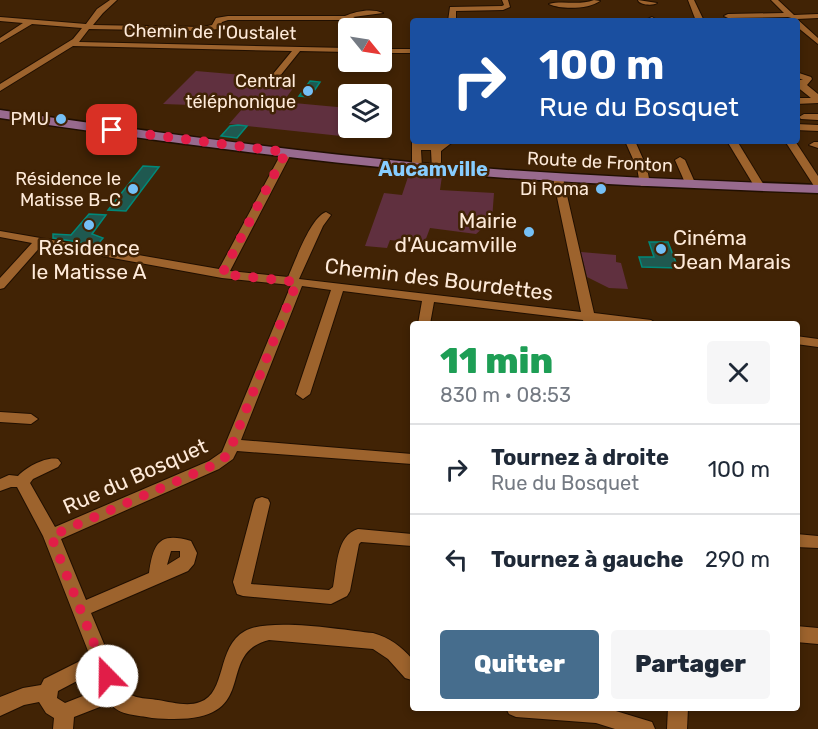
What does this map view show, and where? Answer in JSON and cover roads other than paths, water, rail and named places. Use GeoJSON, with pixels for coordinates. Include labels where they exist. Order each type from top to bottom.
{"type":"FeatureCollection","features":[{"type":"Feature","properties":{"kind":"main road","name":"Route de Fronton"},"geometry":{"type":"LineString","coordinates":[[0,114],[238,147],[437,169],[645,184],[818,189]]}},
{"type":"Feature","properties":{"kind":"street"},"geometry":{"type":"LineString","coordinates":[[0,88],[71,44],[100,11],[114,0]]}},
{"type":"Feature","properties":{"kind":"street"},"geometry":{"type":"LineString","coordinates":[[452,18],[453,9],[504,8],[507,6],[505,0]]}},
{"type":"Feature","properties":{"kind":"street"},"geometry":{"type":"LineString","coordinates":[[566,5],[591,4],[596,0],[609,1]]}},
{"type":"Feature","properties":{"kind":"street"},"geometry":{"type":"LineString","coordinates":[[632,0],[648,4],[655,2],[651,0]]}},
{"type":"Feature","properties":{"kind":"street"},"geometry":{"type":"LineString","coordinates":[[691,0],[699,18]]}},
{"type":"Feature","properties":{"kind":"street"},"geometry":{"type":"LineString","coordinates":[[774,0],[793,18]]}},
{"type":"Feature","properties":{"kind":"street"},"geometry":{"type":"LineString","coordinates":[[346,18],[356,14],[378,14]]}},
{"type":"Feature","properties":{"kind":"street"},"geometry":{"type":"LineString","coordinates":[[728,16],[772,18]]}},
{"type":"Feature","properties":{"kind":"street"},"geometry":{"type":"LineString","coordinates":[[800,18],[818,16]]}},
{"type":"Feature","properties":{"kind":"street"},"geometry":{"type":"LineString","coordinates":[[0,19],[88,27],[203,29],[214,27],[219,20],[228,18],[338,18]]}},
{"type":"Feature","properties":{"kind":"street"},"geometry":{"type":"LineString","coordinates":[[0,41],[29,23]]}},
{"type":"Feature","properties":{"kind":"street"},"geometry":{"type":"LineString","coordinates":[[800,25],[818,42]]}},
{"type":"Feature","properties":{"kind":"street"},"geometry":{"type":"LineString","coordinates":[[800,34],[809,33]]}},
{"type":"Feature","properties":{"kind":"street","name":"Chemin de l'Oustalet"},"geometry":{"type":"LineString","coordinates":[[71,44],[338,50]]}},
{"type":"Feature","properties":{"kind":"street"},"geometry":{"type":"LineString","coordinates":[[268,85],[298,49]]}},
{"type":"Feature","properties":{"kind":"street"},"geometry":{"type":"LineString","coordinates":[[392,51],[410,51]]}},
{"type":"Feature","properties":{"kind":"street"},"geometry":{"type":"LineString","coordinates":[[800,82],[818,99]]}},
{"type":"Feature","properties":{"kind":"street"},"geometry":{"type":"LineString","coordinates":[[800,101],[818,99]]}},
{"type":"Feature","properties":{"kind":"street"},"geometry":{"type":"LineString","coordinates":[[804,117],[818,117]]}},
{"type":"Feature","properties":{"kind":"street"},"geometry":{"type":"LineString","coordinates":[[800,127],[818,128]]}},
{"type":"Feature","properties":{"kind":"street"},"geometry":{"type":"LineString","coordinates":[[417,167],[416,144],[439,147]]}},
{"type":"Feature","properties":{"kind":"street"},"geometry":{"type":"LineString","coordinates":[[437,169],[436,150],[444,144]]}},
{"type":"Feature","properties":{"kind":"street"},"geometry":{"type":"LineString","coordinates":[[631,144],[642,168],[645,184]]}},
{"type":"Feature","properties":{"kind":"street"},"geometry":{"type":"LineString","coordinates":[[734,144],[760,187]]}},
{"type":"Feature","properties":{"kind":"street"},"geometry":{"type":"LineString","coordinates":[[792,144],[818,184]]}},
{"type":"Feature","properties":{"kind":"street"},"geometry":{"type":"LineString","coordinates":[[222,274],[286,152]]}},
{"type":"Feature","properties":{"kind":"street"},"geometry":{"type":"LineString","coordinates":[[680,160],[692,185]]}},
{"type":"Feature","properties":{"kind":"street"},"geometry":{"type":"LineString","coordinates":[[558,178],[590,320]]}},
{"type":"Feature","properties":{"kind":"street","name":"Rue du Bosquet"},"geometry":{"type":"LineString","coordinates":[[51,536],[214,465],[228,455],[318,225],[326,215]]}},
{"type":"Feature","properties":{"kind":"street","name":"Chemin des Bourdettes"},"geometry":{"type":"LineString","coordinates":[[0,234],[222,274],[605,321]]}},
{"type":"Feature","properties":{"kind":"street"},"geometry":{"type":"LineString","coordinates":[[0,285],[39,242]]}},
{"type":"Feature","properties":{"kind":"street"},"geometry":{"type":"LineString","coordinates":[[303,394],[338,287]]}},
{"type":"Feature","properties":{"kind":"street"},"geometry":{"type":"LineString","coordinates":[[425,321],[429,298]]}},
{"type":"Feature","properties":{"kind":"street"},"geometry":{"type":"LineString","coordinates":[[800,341],[818,343]]}},
{"type":"Feature","properties":{"kind":"street"},"geometry":{"type":"LineString","coordinates":[[0,417],[32,419]]}},
{"type":"Feature","properties":{"kind":"street"},"geometry":{"type":"LineString","coordinates":[[233,445],[410,459]]}},
{"type":"Feature","properties":{"kind":"street"},"geometry":{"type":"LineString","coordinates":[[0,485],[22,482],[28,475],[53,463]]}},
{"type":"Feature","properties":{"kind":"street"},"geometry":{"type":"LineString","coordinates":[[22,482],[51,536],[114,693],[120,701],[128,705],[190,712],[203,711],[216,703],[223,694],[236,652],[245,638],[255,633],[269,632],[384,644],[410,670]]}},
{"type":"Feature","properties":{"kind":"street"},"geometry":{"type":"LineString","coordinates":[[262,503],[242,582],[243,589],[332,597],[341,591],[351,541],[358,535],[410,540]]}},
{"type":"Feature","properties":{"kind":"street"},"geometry":{"type":"LineString","coordinates":[[800,540],[818,542]]}},
{"type":"Feature","properties":{"kind":"street"},"geometry":{"type":"LineString","coordinates":[[82,609],[157,576]]}},
{"type":"Feature","properties":{"kind":"street"},"geometry":{"type":"LineString","coordinates":[[800,634],[818,636]]}},
{"type":"Feature","properties":{"kind":"street"},"geometry":{"type":"LineString","coordinates":[[100,660],[51,686],[46,694],[48,703],[58,711],[64,721],[114,693]]}},
{"type":"Feature","properties":{"kind":"street"},"geometry":{"type":"LineString","coordinates":[[0,707],[22,696],[35,693],[46,694]]}},
{"type":"Feature","properties":{"kind":"street"},"geometry":{"type":"LineString","coordinates":[[556,711],[596,714],[645,729]]}},
{"type":"Feature","properties":{"kind":"street"},"geometry":{"type":"LineString","coordinates":[[677,729],[678,711]]}},
{"type":"Feature","properties":{"kind":"place","name":"Central téléphonique"},"geometry":{"type":"Point","coordinates":[308,91]}},
{"type":"Feature","properties":{"kind":"place","name":"PMU"},"geometry":{"type":"Point","coordinates":[61,119]}},
{"type":"Feature","properties":{"kind":"place","name":"Résidence le Matisse B-C"},"geometry":{"type":"Point","coordinates":[133,189]}},
{"type":"Feature","properties":{"kind":"place","name":"Di Roma"},"geometry":{"type":"Point","coordinates":[601,189]}},
{"type":"Feature","properties":{"kind":"place","name":"Résidence le Matisse A"},"geometry":{"type":"Point","coordinates":[89,225]}},
{"type":"Feature","properties":{"kind":"place","name":"Mairie d'Aucamville"},"geometry":{"type":"Point","coordinates":[529,232]}},
{"type":"Feature","properties":{"kind":"place","name":"Cinéma Jean Marais"},"geometry":{"type":"Point","coordinates":[661,249]}},
{"type":"Feature","properties":{"kind":"district","name":"Aucamville"},"geometry":{"type":"Point","coordinates":[433,169]}}]}
